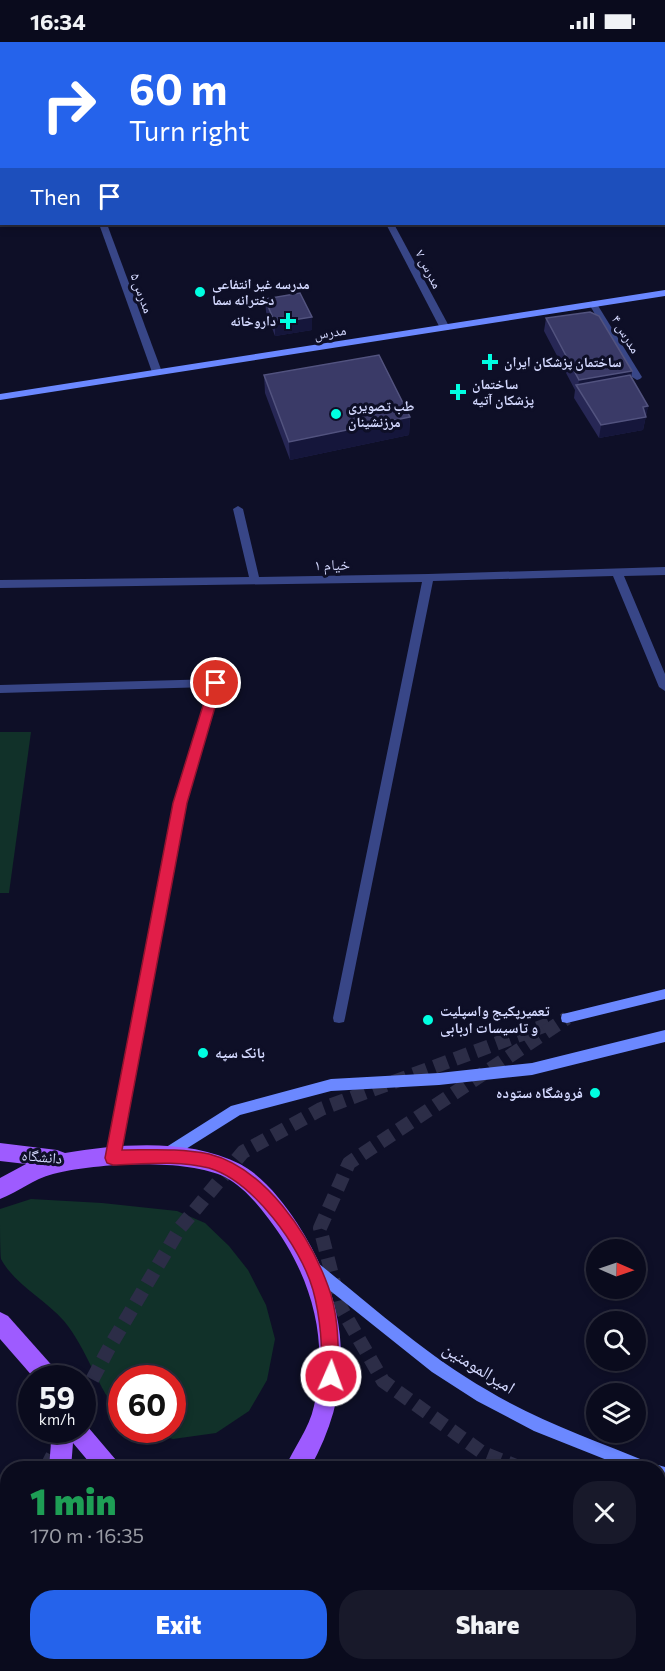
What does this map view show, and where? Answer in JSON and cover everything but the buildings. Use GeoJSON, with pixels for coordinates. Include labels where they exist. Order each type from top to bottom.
{"type":"FeatureCollection","features":[{"type":"Feature","properties":{"kind":"main road","name":"دانشگاه"},"geometry":{"type":"LineString","coordinates":[[0,1152],[33,1157],[83,1160]]}},
{"type":"Feature","properties":{"kind":"main road"},"geometry":{"type":"LineString","coordinates":[[0,1190],[37,1169],[83,1160],[164,1156],[210,1162],[233,1171],[268,1200],[297,1239],[313,1268],[327,1311],[332,1347],[331,1376],[323,1412],[307,1455],[302,1461]]}},
{"type":"Feature","properties":{"kind":"main road"},"geometry":{"type":"LineString","coordinates":[[0,1323],[37,1365]]}},
{"type":"Feature","properties":{"kind":"main road"},"geometry":{"type":"LineString","coordinates":[[61,1461],[62,1443]]}},
{"type":"Feature","properties":{"kind":"main road"},"geometry":{"type":"LineString","coordinates":[[88,1443],[102,1461]]}},
{"type":"Feature","properties":{"kind":"street","name":"مدرس ۵"},"geometry":{"type":"LineString","coordinates":[[103,225],[157,372]]}},
{"type":"Feature","properties":{"kind":"street","name":"مدرس ۷"},"geometry":{"type":"LineString","coordinates":[[391,225],[445,328]]}},
{"type":"Feature","properties":{"kind":"street","name":"مدرس"},"geometry":{"type":"LineString","coordinates":[[0,397],[665,293]]}},
{"type":"Feature","properties":{"kind":"street","name":"مدرس ۴"},"geometry":{"type":"LineString","coordinates":[[593,304],[637,377]]}},
{"type":"Feature","properties":{"kind":"street"},"geometry":{"type":"LineString","coordinates":[[238,508],[255,581]]}},
{"type":"Feature","properties":{"kind":"street","name":"خیام ۱"},"geometry":{"type":"LineString","coordinates":[[0,584],[428,578],[665,571]]}},
{"type":"Feature","properties":{"kind":"street"},"geometry":{"type":"LineString","coordinates":[[618,572],[665,687]]}},
{"type":"Feature","properties":{"kind":"street"},"geometry":{"type":"LineString","coordinates":[[339,1018],[428,578]]}},
{"type":"Feature","properties":{"kind":"street"},"geometry":{"type":"LineString","coordinates":[[0,689],[216,683],[180,803],[113,1158]]}},
{"type":"Feature","properties":{"kind":"street"},"geometry":{"type":"LineString","coordinates":[[567,1018],[665,994]]}},
{"type":"Feature","properties":{"kind":"street"},"geometry":{"type":"LineString","coordinates":[[164,1156],[236,1110],[294,1094],[332,1085],[439,1079],[532,1069],[665,1036]]}},
{"type":"Feature","properties":{"kind":"street","name":"امیرالمومنین"},"geometry":{"type":"LineString","coordinates":[[313,1268],[437,1367],[482,1396],[539,1426],[627,1461]]}},
{"type":"Feature","properties":{"kind":"green space"},"geometry":{"type":"Polygon","coordinates":[[[0,732],[31,732],[9,893],[0,893],[0,732]]]}},
{"type":"Feature","properties":{"kind":"green space"},"geometry":{"type":"Polygon","coordinates":[[[31,1199],[102,1203],[177,1211],[205,1223],[229,1246],[248,1270],[266,1305],[275,1339],[267,1380],[249,1411],[216,1433],[186,1437],[186,1365],[108,1365],[108,1398],[96,1375],[96,1365],[91,1365],[64,1321],[14,1277],[1,1259],[0,1209],[31,1199]]]}},
{"type":"Feature","properties":{"kind":"tunnel"},"geometry":{"type":"LineString","coordinates":[[503,1461],[483,1453],[383,1381],[340,1306],[320,1228],[349,1163],[567,1018]]}},
{"type":"Feature","properties":{"kind":"tunnel"},"geometry":{"type":"LineString","coordinates":[[96,1373],[180,1228],[243,1152],[321,1109],[549,1024]]}},
{"type":"Feature","properties":{"kind":"tunnel"},"geometry":{"type":"LineString","coordinates":[[50,1461],[59,1443]]}},
{"type":"Feature","properties":{"kind":"place","name":"مدرسه غیر انتفاعی دخترانه سما"},"geometry":{"type":"Point","coordinates":[200,292]}},
{"type":"Feature","properties":{"kind":"place","name":"داروخانه"},"geometry":{"type":"Point","coordinates":[288,321]}},
{"type":"Feature","properties":{"kind":"place","name":"ساختمان پزشکان ایران"},"geometry":{"type":"Point","coordinates":[490,362]}},
{"type":"Feature","properties":{"kind":"place","name":"ساختمان پزشکان آتیه"},"geometry":{"type":"Point","coordinates":[458,392]}},
{"type":"Feature","properties":{"kind":"place","name":"طب تصویری مرزنشینان"},"geometry":{"type":"Point","coordinates":[336,414]}},
{"type":"Feature","properties":{"kind":"place","name":"تعمیرپکیج واسپلیت و تاسیسات اربابی"},"geometry":{"type":"Point","coordinates":[428,1020]}},
{"type":"Feature","properties":{"kind":"place","name":"بانک سپه"},"geometry":{"type":"Point","coordinates":[203,1053]}},
{"type":"Feature","properties":{"kind":"place","name":"فروشگاه ستوده"},"geometry":{"type":"Point","coordinates":[595,1093]}},
{"type":"Feature","properties":{"kind":"route"},"geometry":{"type":"LineString","coordinates":[[216,683],[180,803],[113,1158],[178,1156],[210,1162],[233,1171],[268,1200],[297,1239],[313,1268],[320,1287],[330,1329],[331,1376]]}}]}
